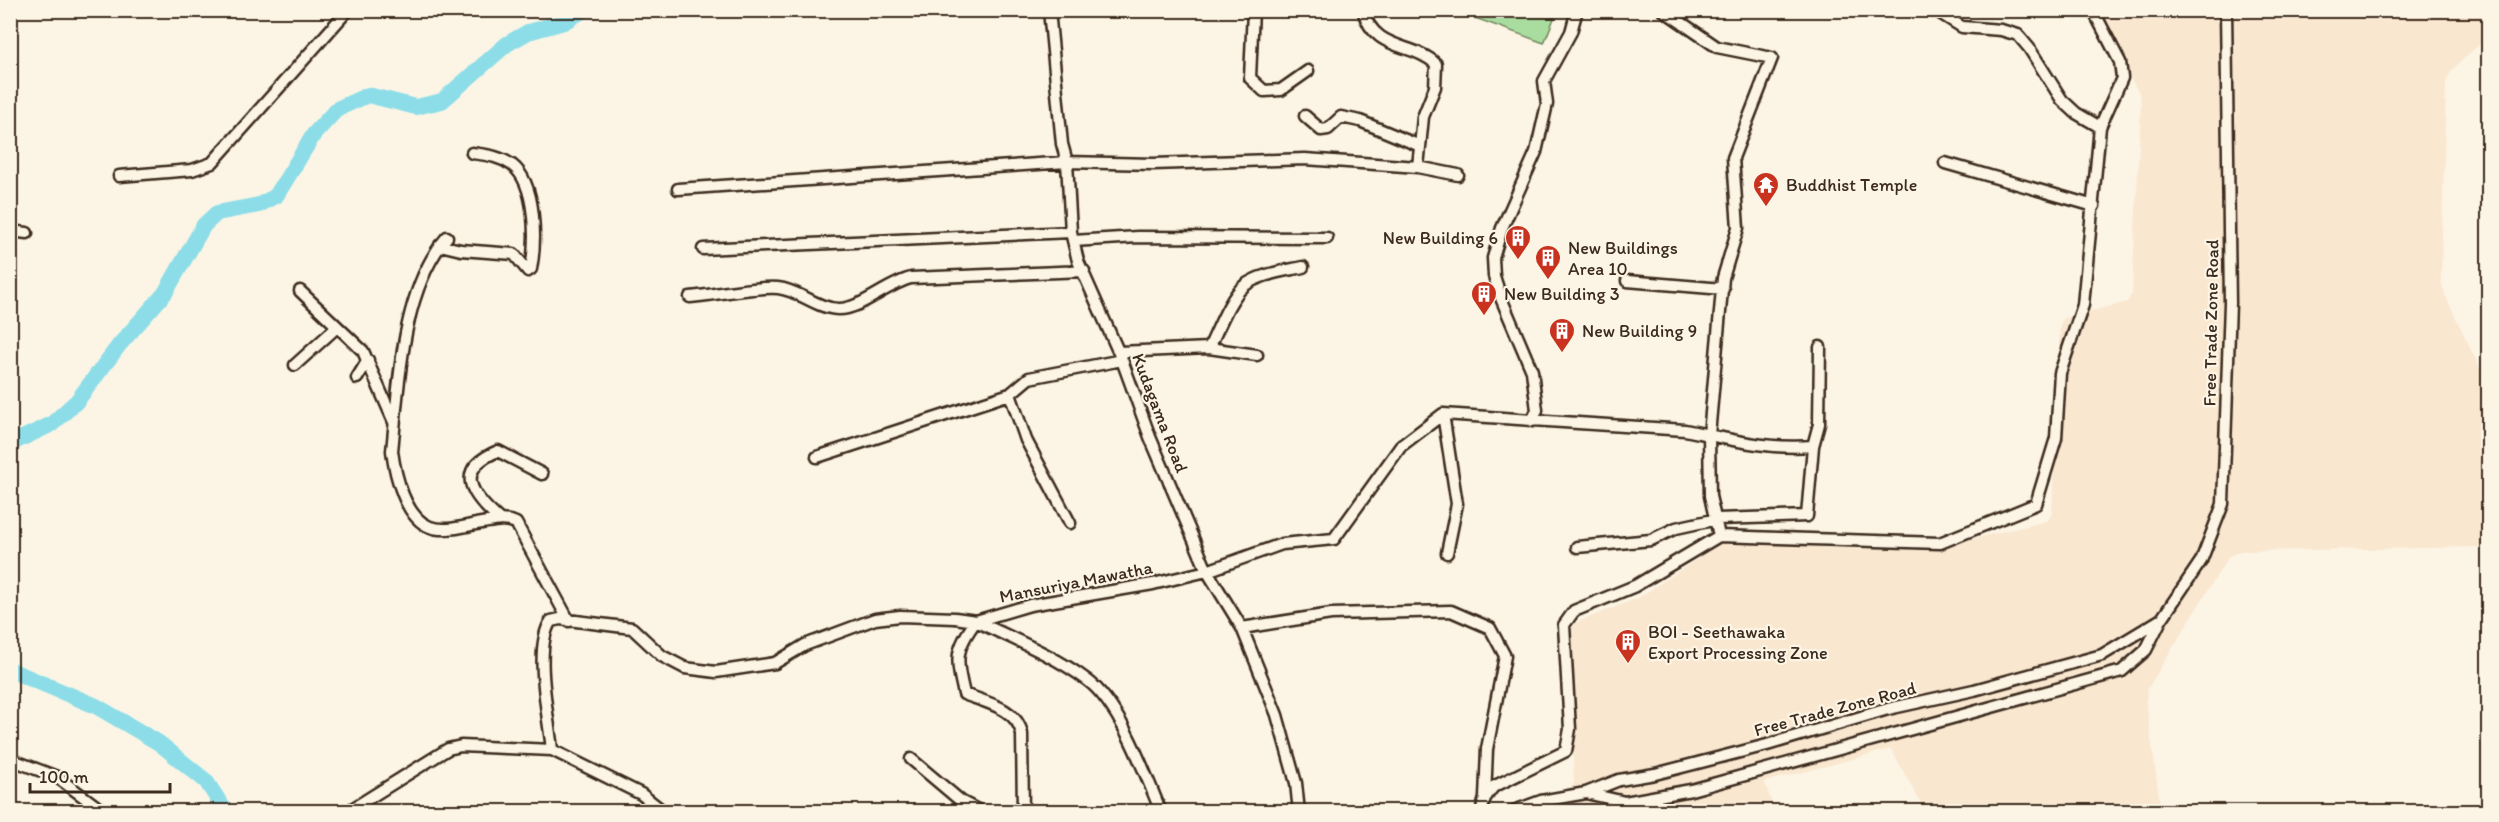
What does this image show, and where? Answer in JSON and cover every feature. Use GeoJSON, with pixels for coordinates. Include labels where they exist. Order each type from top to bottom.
{"type":"FeatureCollection","features":[{"type":"Feature","properties":{"kind":"street"},"geometry":{"type":"LineString","coordinates":[[119,177],[192,170],[212,163],[348,10]]}},
{"type":"Feature","properties":{"kind":"street","name":"Kudagama Road"},"geometry":{"type":"LineString","coordinates":[[1049,10],[1062,144],[1067,162],[1072,237],[1084,271],[1121,356],[1150,437],[1207,571],[1242,628],[1277,715],[1296,783],[1299,812]]}},
{"type":"Feature","properties":{"kind":"street"},"geometry":{"type":"LineString","coordinates":[[1253,10],[1250,78],[1264,91],[1281,90],[1308,71]]}},
{"type":"Feature","properties":{"kind":"street"},"geometry":{"type":"LineString","coordinates":[[1363,10],[1376,35],[1404,50],[1427,56],[1436,64],[1435,87],[1423,117],[1418,167]]}},
{"type":"Feature","properties":{"kind":"street"},"geometry":{"type":"LineString","coordinates":[[1532,421],[1537,410],[1532,371],[1501,298],[1494,276],[1493,258],[1502,228],[1536,152],[1547,104],[1544,81],[1571,33],[1577,10]]}},
{"type":"Feature","properties":{"kind":"street"},"geometry":{"type":"LineString","coordinates":[[1663,10],[1717,47],[1772,57],[1733,158],[1738,228],[1723,278],[1709,435],[1710,496],[1719,536]]}},
{"type":"Feature","properties":{"kind":"street"},"geometry":{"type":"LineString","coordinates":[[1935,10],[1962,27],[2001,30],[2018,35],[2029,48],[2062,100],[2076,113],[2100,127]]}},
{"type":"Feature","properties":{"kind":"street"},"geometry":{"type":"LineString","coordinates":[[1485,798],[1493,787],[1566,751],[1570,729],[1564,625],[1574,611],[1635,586],[1719,536],[1940,543],[2036,504],[2056,438],[2060,374],[2083,305],[2100,127],[2122,78],[2120,62],[2093,10]]}},
{"type":"Feature","properties":{"kind":"street","name":"Free Trade Zone Road"},"geometry":{"type":"LineString","coordinates":[[1586,793],[1625,802],[1691,790],[2122,671],[2146,650],[2161,620],[2201,561],[2223,504],[2230,303],[2226,10]]}},
{"type":"Feature","properties":{"kind":"street"},"geometry":{"type":"LineString","coordinates":[[1305,116],[1321,129],[1328,129],[1341,117],[1360,121],[1420,146]]}},
{"type":"Feature","properties":{"kind":"street"},"geometry":{"type":"LineString","coordinates":[[472,153],[497,156],[514,167],[525,185],[532,210],[535,246],[531,269],[528,271],[514,254],[461,250],[443,241],[416,294],[405,334],[392,451],[394,469],[412,513],[430,527],[456,528],[506,519],[516,523],[568,621]]}},
{"type":"Feature","properties":{"kind":"street"},"geometry":{"type":"LineString","coordinates":[[678,189],[1067,162],[1153,164],[1305,159],[1418,167],[1458,175]]}},
{"type":"Feature","properties":{"kind":"street"},"geometry":{"type":"LineString","coordinates":[[1945,162],[2094,206]]}},
{"type":"Feature","properties":{"kind":"street"},"geometry":{"type":"LineString","coordinates":[[10,231],[27,233]]}},
{"type":"Feature","properties":{"kind":"street"},"geometry":{"type":"LineString","coordinates":[[703,249],[1072,237],[1328,238]]}},
{"type":"Feature","properties":{"kind":"street"},"geometry":{"type":"LineString","coordinates":[[1209,348],[1227,310],[1244,286],[1270,275],[1303,267]]}},
{"type":"Feature","properties":{"kind":"street"},"geometry":{"type":"LineString","coordinates":[[690,297],[779,288],[826,307],[841,309],[860,304],[894,282],[911,278],[1084,271]]}},
{"type":"Feature","properties":{"kind":"street"},"geometry":{"type":"LineString","coordinates":[[1627,281],[1723,290]]}},
{"type":"Feature","properties":{"kind":"street"},"geometry":{"type":"LineString","coordinates":[[300,291],[363,351],[395,425]]}},
{"type":"Feature","properties":{"kind":"street"},"geometry":{"type":"LineString","coordinates":[[296,365],[338,327]]}},
{"type":"Feature","properties":{"kind":"street"},"geometry":{"type":"LineString","coordinates":[[1577,547],[1651,540],[1676,528],[1717,519],[1807,516],[1814,446],[1819,424],[1820,347]]}},
{"type":"Feature","properties":{"kind":"street"},"geometry":{"type":"LineString","coordinates":[[817,457],[1010,394],[1029,378],[1121,356],[1209,348],[1257,355]]}},
{"type":"Feature","properties":{"kind":"street"},"geometry":{"type":"LineString","coordinates":[[357,378],[368,360]]}},
{"type":"Feature","properties":{"kind":"street"},"geometry":{"type":"LineString","coordinates":[[1010,394],[1026,440],[1070,524]]}},
{"type":"Feature","properties":{"kind":"street"},"geometry":{"type":"LineString","coordinates":[[1447,553],[1457,504],[1443,414],[1685,429],[1756,445],[1789,448],[1814,446]]}},
{"type":"Feature","properties":{"kind":"street","name":"Mansuriya Mawatha"},"geometry":{"type":"LineString","coordinates":[[976,621],[1030,604],[1153,584],[1207,571],[1282,544],[1334,538],[1401,446],[1443,414]]}},
{"type":"Feature","properties":{"kind":"street"},"geometry":{"type":"LineString","coordinates":[[500,520],[473,493],[470,478],[473,466],[484,456],[498,451],[542,474]]}},
{"type":"Feature","properties":{"kind":"street"},"geometry":{"type":"LineString","coordinates":[[1242,628],[1331,614],[1451,611],[1490,628],[1505,656],[1487,748],[1485,798],[1481,812]]}},
{"type":"Feature","properties":{"kind":"street"},"geometry":{"type":"LineString","coordinates":[[552,750],[543,653],[547,627],[551,621],[560,619],[632,628],[662,656],[685,668],[716,672],[775,663],[805,645],[875,619],[900,616],[955,618],[976,621],[959,648],[957,662],[964,694],[1012,714],[1020,722],[1023,812]]}},
{"type":"Feature","properties":{"kind":"street","name":"Free Trade Zone Road"},"geometry":{"type":"LineString","coordinates":[[1511,812],[1541,801],[1586,793],[1619,780],[1666,771],[1888,709],[1974,690],[2102,655],[2161,620]]}},
{"type":"Feature","properties":{"kind":"street","name":"Mansuriya Mawatha"},"geometry":{"type":"LineString","coordinates":[[976,621],[1044,654],[1088,680],[1104,697],[1138,755],[1161,812]]}},
{"type":"Feature","properties":{"kind":"street"},"geometry":{"type":"LineString","coordinates":[[347,812],[454,747],[552,750],[641,794],[663,812]]}},
{"type":"Feature","properties":{"kind":"street"},"geometry":{"type":"LineString","coordinates":[[10,759],[57,777],[102,810]]}},
{"type":"Feature","properties":{"kind":"street"},"geometry":{"type":"LineString","coordinates":[[911,759],[963,802],[981,812]]}},
{"type":"Feature","properties":{"kind":"shaded area"},"geometry":{"type":"Polygon","coordinates":[[[2094,11],[2488,11],[2488,36],[2452,70],[2446,82],[2441,280],[2445,295],[2488,385],[2488,547],[2241,551],[2229,556],[2148,688],[2146,701],[2161,811],[1925,811],[1891,749],[1765,782],[1774,811],[1545,812],[1574,783],[1568,634],[1575,623],[1638,598],[1724,541],[1838,548],[1924,550],[2047,521],[2052,513],[2060,324],[2064,318],[2127,302],[2132,294],[2140,95],[2094,11]]]}},
{"type":"Feature","properties":{"kind":"green space"},"geometry":{"type":"Polygon","coordinates":[[[1456,11],[1557,11],[1544,43],[1456,11]]]}},
{"type":"Feature","properties":{"kind":"waterway"},"geometry":{"type":"LineString","coordinates":[[10,444],[52,424],[77,401],[120,344],[165,293],[204,225],[217,213],[259,205],[276,196],[314,134],[337,109],[368,95],[416,107],[442,101],[507,44],[528,32],[564,22],[584,10]]}},
{"type":"Feature","properties":{"kind":"waterway"},"geometry":{"type":"LineString","coordinates":[[10,670],[96,706],[159,743],[206,781],[226,812]]}},
{"type":"Feature","properties":{"kind":"place","name":"Buddhist Temple"},"geometry":{"type":"Point","coordinates":[1766,208]}},
{"type":"Feature","properties":{"kind":"place","name":"New Building 6"},"geometry":{"type":"Point","coordinates":[1518,261]}},
{"type":"Feature","properties":{"kind":"place","name":"New Buildings Area 10"},"geometry":{"type":"Point","coordinates":[1548,281]}},
{"type":"Feature","properties":{"kind":"place","name":"New Building 3"},"geometry":{"type":"Point","coordinates":[1484,317]}},
{"type":"Feature","properties":{"kind":"place","name":"New Building 9"},"geometry":{"type":"Point","coordinates":[1562,354]}},
{"type":"Feature","properties":{"kind":"place","name":"BOI - Seethawaka Export Processing Zone"},"geometry":{"type":"Point","coordinates":[1628,665]}}]}
